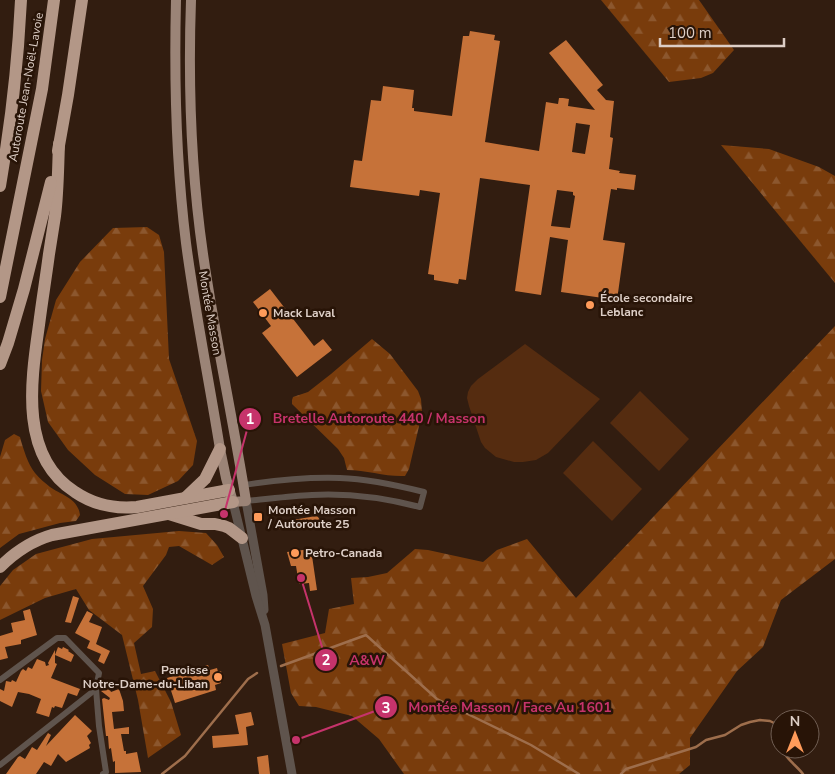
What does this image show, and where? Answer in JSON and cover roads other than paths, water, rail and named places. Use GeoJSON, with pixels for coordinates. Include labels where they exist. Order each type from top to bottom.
{"type":"FeatureCollection","features":[{"type":"Feature","properties":{"kind":"highway","name":"Autoroute Jean-Noël-Lavoie"},"geometry":{"type":"LineString","coordinates":[[0,186],[13,94],[21,0]]}},
{"type":"Feature","properties":{"kind":"highway","name":"Autoroute Jean-Noël-Lavoie"},"geometry":{"type":"LineString","coordinates":[[0,297],[40,97],[54,0]]}},
{"type":"Feature","properties":{"kind":"highway"},"geometry":{"type":"LineString","coordinates":[[0,364],[8,343],[35,247],[59,144],[82,0]]}},
{"type":"Feature","properties":{"kind":"highway"},"geometry":{"type":"LineString","coordinates":[[59,144],[55,215],[32,380],[33,415],[39,445],[58,478],[72,490],[94,502],[127,508],[185,498],[231,496]]}},
{"type":"Feature","properties":{"kind":"highway"},"geometry":{"type":"LineString","coordinates":[[185,498],[205,479],[220,449]]}},
{"type":"Feature","properties":{"kind":"highway"},"geometry":{"type":"LineString","coordinates":[[0,567],[20,550],[44,538],[167,514],[231,496]]}},
{"type":"Feature","properties":{"kind":"highway"},"geometry":{"type":"LineString","coordinates":[[167,514],[201,524],[224,526],[242,538]]}},
{"type":"Feature","properties":{"kind":"main road","name":"Montée Masson"},"geometry":{"type":"LineString","coordinates":[[176,0],[175,100],[180,189],[192,280],[220,449],[231,496]]}},
{"type":"Feature","properties":{"kind":"main road","name":"Montée Masson"},"geometry":{"type":"LineString","coordinates":[[191,0],[191,96],[194,161],[203,253],[246,501]]}},
{"type":"Feature","properties":{"kind":"main road"},"geometry":{"type":"LineString","coordinates":[[231,496],[244,485]]}},
{"type":"Feature","properties":{"kind":"main road"},"geometry":{"type":"LineString","coordinates":[[231,496],[246,501]]}},
{"type":"Feature","properties":{"kind":"street"},"geometry":{"type":"LineString","coordinates":[[244,485],[305,478],[340,478],[424,492],[420,507],[382,499],[341,495],[298,496],[246,501]]}},
{"type":"Feature","properties":{"kind":"street","name":"Montée Masson"},"geometry":{"type":"LineString","coordinates":[[231,496],[265,625]]}},
{"type":"Feature","properties":{"kind":"street","name":"Montée Masson"},"geometry":{"type":"LineString","coordinates":[[246,501],[263,595],[265,625],[292,774]]}},
{"type":"Feature","properties":{"kind":"street"},"geometry":{"type":"LineString","coordinates":[[0,680],[58,638],[65,638],[99,674],[96,689],[106,772],[103,774]]}},
{"type":"Feature","properties":{"kind":"street"},"geometry":{"type":"LineString","coordinates":[[0,765],[96,689]]}},
{"type":"Feature","properties":{"kind":"waterway"},"geometry":{"type":"LineString","coordinates":[[281,666],[366,635],[437,699],[531,745],[579,774]]}},
{"type":"Feature","properties":{"kind":"waterway"},"geometry":{"type":"LineString","coordinates":[[162,774],[185,756],[248,679],[257,673]]}},
{"type":"Feature","properties":{"kind":"waterway"},"geometry":{"type":"LineString","coordinates":[[621,774],[626,769],[696,747],[706,740],[725,735],[741,725],[760,720],[770,721]]}},
{"type":"Feature","properties":{"kind":"waterway"},"geometry":{"type":"LineString","coordinates":[[789,759],[803,774]]}},
{"type":"Feature","properties":{"kind":"place","name":"École secondaire Leblanc"},"geometry":{"type":"Point","coordinates":[590,305]}},
{"type":"Feature","properties":{"kind":"place","name":"Mack Laval"},"geometry":{"type":"Point","coordinates":[263,313]}},
{"type":"Feature","properties":{"kind":"place","name":"Bretelle Autoroute 440 / Masson"},"geometry":{"type":"Point","coordinates":[224,514]}},
{"type":"Feature","properties":{"kind":"place","name":"Montée Masson / Autoroute 25"},"geometry":{"type":"Point","coordinates":[258,517]}},
{"type":"Feature","properties":{"kind":"place","name":"Petro-Canada"},"geometry":{"type":"Point","coordinates":[295,553]}},
{"type":"Feature","properties":{"kind":"place","name":"A&W"},"geometry":{"type":"Point","coordinates":[301,578]}},
{"type":"Feature","properties":{"kind":"place","name":"Paroisse Notre-Dame-du-Liban"},"geometry":{"type":"Point","coordinates":[218,677]}},
{"type":"Feature","properties":{"kind":"place","name":"Montée Masson / Face Au 1601"},"geometry":{"type":"Point","coordinates":[296,740]}}]}
